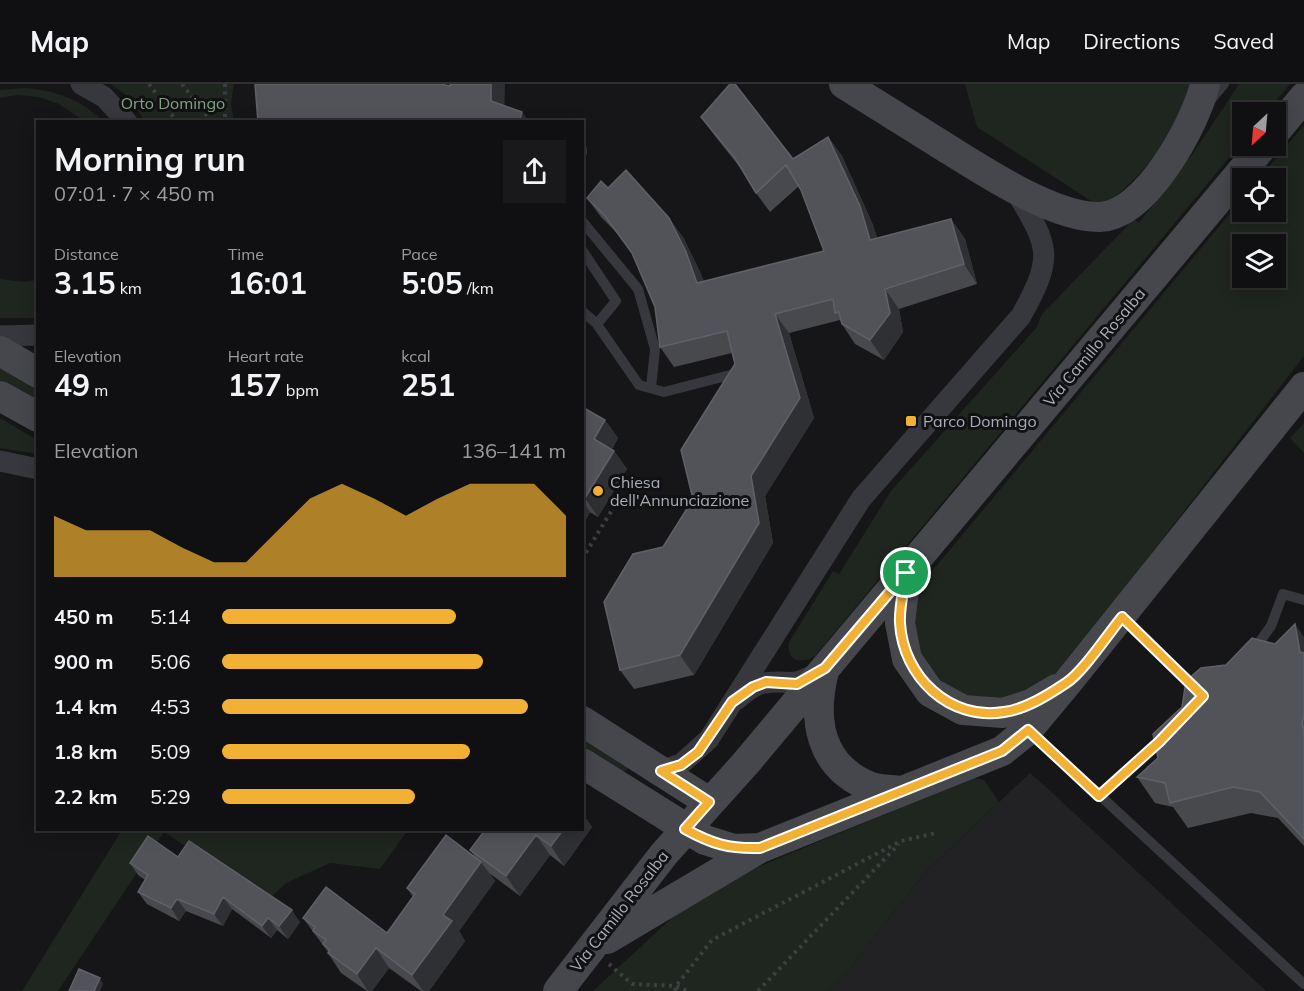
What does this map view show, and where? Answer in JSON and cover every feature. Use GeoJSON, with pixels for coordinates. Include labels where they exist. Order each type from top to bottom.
{"type":"FeatureCollection","features":[{"type":"Feature","properties":{"kind":"street"},"geometry":{"type":"LineString","coordinates":[[81,84],[104,98],[125,120]]}},
{"type":"Feature","properties":{"kind":"street"},"geometry":{"type":"LineString","coordinates":[[844,84],[1015,190],[1078,215],[1102,217],[1119,212],[1137,199],[1153,181],[1180,146],[1195,120],[1205,84]]}},
{"type":"Feature","properties":{"kind":"street"},"geometry":{"type":"LineString","coordinates":[[1286,119],[1304,97]]}},
{"type":"Feature","properties":{"kind":"street","name":"Via Camillo Rosalba"},"geometry":{"type":"LineString","coordinates":[[558,991],[685,829],[738,772],[1255,156]]}},
{"type":"Feature","properties":{"kind":"street"},"geometry":{"type":"LineString","coordinates":[[627,792],[653,766],[681,765],[698,752],[861,500],[1021,316],[1038,285],[1045,259],[1039,231],[1015,190]]}},
{"type":"Feature","properties":{"kind":"street"},"geometry":{"type":"LineString","coordinates":[[0,336],[36,335]]}},
{"type":"Feature","properties":{"kind":"street"},"geometry":{"type":"LineString","coordinates":[[0,351],[36,372]]}},
{"type":"Feature","properties":{"kind":"street"},"geometry":{"type":"LineString","coordinates":[[591,948],[760,848],[1002,751],[1028,730],[1122,617],[1304,387]]}},
{"type":"Feature","properties":{"kind":"street"},"geometry":{"type":"LineString","coordinates":[[0,396],[36,416]]}},
{"type":"Feature","properties":{"kind":"street"},"geometry":{"type":"LineString","coordinates":[[1269,431],[1304,411]]}},
{"type":"Feature","properties":{"kind":"street"},"geometry":{"type":"LineString","coordinates":[[0,460],[36,469]]}},
{"type":"Feature","properties":{"kind":"street"},"geometry":{"type":"LineString","coordinates":[[906,573],[900,623],[907,659],[930,692],[963,710],[1004,712],[1031,704],[1068,682]]}},
{"type":"Feature","properties":{"kind":"street"},"geometry":{"type":"LineString","coordinates":[[732,702],[766,682],[797,684],[825,668]]}},
{"type":"Feature","properties":{"kind":"street"},"geometry":{"type":"LineString","coordinates":[[825,668],[817,714],[826,748],[841,769],[872,787],[903,791]]}},
{"type":"Feature","properties":{"kind":"street"},"geometry":{"type":"LineString","coordinates":[[584,722],[709,802]]}},
{"type":"Feature","properties":{"kind":"street"},"geometry":{"type":"LineString","coordinates":[[584,764],[705,840],[734,849],[760,848]]}},
{"type":"Feature","properties":{"kind":"lane"},"geometry":{"type":"LineString","coordinates":[[1195,120],[1224,84]]}},
{"type":"Feature","properties":{"kind":"lane"},"geometry":{"type":"LineString","coordinates":[[584,223],[638,289],[655,349],[651,388]]}},
{"type":"Feature","properties":{"kind":"lane"},"geometry":{"type":"LineString","coordinates":[[584,253],[616,301],[597,324]]}},
{"type":"Feature","properties":{"kind":"lane"},"geometry":{"type":"LineString","coordinates":[[584,313],[597,324],[639,385],[664,392],[730,375]]}},
{"type":"Feature","properties":{"kind":"lane"},"geometry":{"type":"LineString","coordinates":[[1240,662],[1257,647],[1271,626],[1283,594],[1304,600]]}},
{"type":"Feature","properties":{"kind":"lane"},"geometry":{"type":"LineString","coordinates":[[1122,617],[1204,696]]}},
{"type":"Feature","properties":{"kind":"lane"},"geometry":{"type":"LineString","coordinates":[[1099,796],[1172,728]]}},
{"type":"Feature","properties":{"kind":"lane"},"geometry":{"type":"LineString","coordinates":[[1028,730],[1303,980]]}},
{"type":"Feature","properties":{"kind":"path"},"geometry":{"type":"LineString","coordinates":[[149,84],[176,120]]}},
{"type":"Feature","properties":{"kind":"path"},"geometry":{"type":"LineString","coordinates":[[182,84],[210,120]]}},
{"type":"Feature","properties":{"kind":"path"},"geometry":{"type":"LineString","coordinates":[[225,84],[225,120]]}},
{"type":"Feature","properties":{"kind":"path"},"geometry":{"type":"LineString","coordinates":[[584,556],[615,504]]}},
{"type":"Feature","properties":{"kind":"path"},"geometry":{"type":"LineString","coordinates":[[676,989],[712,940],[902,841],[936,833]]}},
{"type":"Feature","properties":{"kind":"path"},"geometry":{"type":"LineString","coordinates":[[758,991],[902,841]]}},
{"type":"Feature","properties":{"kind":"path"},"geometry":{"type":"LineString","coordinates":[[591,948],[632,984],[687,991]]}},
{"type":"Feature","properties":{"kind":"shaded area"},"geometry":{"type":"Polygon","coordinates":[[[1030,773],[1266,991],[828,991],[845,974],[926,871],[1030,773]]]}},
{"type":"Feature","properties":{"kind":"green space","name":"Orto Domingo"},"geometry":{"type":"Polygon","coordinates":[[[111,84],[234,84],[231,103],[234,120],[144,120],[126,95],[111,84]]]}},
{"type":"Feature","properties":{"kind":"green space"},"geometry":{"type":"Polygon","coordinates":[[[965,84],[1194,84],[1188,101],[1169,136],[1131,183],[1102,208],[977,127],[965,84]]]}},
{"type":"Feature","properties":{"kind":"green space"},"geometry":{"type":"Polygon","coordinates":[[[1239,84],[1290,84],[1275,102],[1232,102],[1232,154],[815,656],[800,661],[792,657],[789,642],[833,571],[839,574],[891,491],[1037,327],[1042,314],[1134,219],[1139,223],[1194,152],[1239,84]]]}},
{"type":"Feature","properties":{"kind":"green space"},"geometry":{"type":"Polygon","coordinates":[[[26,88],[48,91],[68,97],[86,107],[102,120],[83,120],[59,104],[39,97],[17,95],[0,98],[0,90],[26,88]]]}},
{"type":"Feature","properties":{"kind":"green space"},"geometry":{"type":"Polygon","coordinates":[[[1304,125],[1304,356],[1065,665],[1047,684],[995,706],[943,690],[912,644],[918,588],[1232,211],[1232,222],[1286,222],[1286,168],[1267,168],[1278,156],[1286,156],[1286,146],[1304,125]]]}},
{"type":"Feature","properties":{"kind":"green space"},"geometry":{"type":"Polygon","coordinates":[[[0,279],[24,282],[36,280],[36,318],[0,318],[0,279]]]}},
{"type":"Feature","properties":{"kind":"green space"},"geometry":{"type":"Polygon","coordinates":[[[0,365],[36,386],[36,402],[0,381],[0,365]]]}},
{"type":"Feature","properties":{"kind":"green space"},"geometry":{"type":"Polygon","coordinates":[[[0,418],[36,439],[36,454],[0,448],[0,418]]]}},
{"type":"Feature","properties":{"kind":"green space"},"geometry":{"type":"Polygon","coordinates":[[[1304,423],[1304,453],[1290,438],[1304,423]]]}},
{"type":"Feature","properties":{"kind":"green space"},"geometry":{"type":"Polygon","coordinates":[[[584,734],[629,767],[624,773],[584,749],[584,734]]]}},
{"type":"Feature","properties":{"kind":"green space"},"geometry":{"type":"Polygon","coordinates":[[[973,778],[984,780],[999,802],[926,871],[845,974],[828,991],[593,991],[676,914],[743,873],[973,778]]]}},
{"type":"Feature","properties":{"kind":"green space"},"geometry":{"type":"Polygon","coordinates":[[[121,831],[407,831],[380,869],[330,863],[286,883],[268,900],[164,832],[58,991],[22,991],[121,831]]]}},
{"type":"Feature","properties":{"kind":"building"},"geometry":{"type":"Polygon","coordinates":[[[255,84],[440,84],[450,86],[450,84],[491,84],[491,101],[522,112],[520,120],[258,120],[255,84]]]}},
{"type":"Feature","properties":{"kind":"building"},"geometry":{"type":"Polygon","coordinates":[[[730,84],[735,84],[793,159],[828,137],[860,206],[870,240],[951,219],[964,264],[885,289],[890,313],[870,340],[842,324],[839,312],[835,313],[833,299],[775,314],[800,398],[751,476],[759,523],[680,655],[620,670],[604,602],[633,554],[663,547],[693,499],[681,450],[735,364],[727,331],[660,347],[655,307],[632,253],[605,216],[587,198],[601,181],[608,188],[626,170],[669,218],[686,252],[697,283],[824,251],[801,190],[786,165],[756,193],[735,158],[701,117],[730,84]]]}},
{"type":"Feature","properties":{"kind":"building"},"geometry":{"type":"Polygon","coordinates":[[[584,408],[605,420],[594,439],[614,451],[585,498],[584,408]]]}},
{"type":"Feature","properties":{"kind":"building"},"geometry":{"type":"Polygon","coordinates":[[[1295,624],[1300,652],[1304,653],[1302,723],[1304,730],[1304,839],[1260,792],[1233,787],[1170,803],[1165,783],[1137,777],[1158,758],[1153,734],[1182,707],[1186,681],[1201,668],[1226,665],[1252,638],[1275,644],[1295,624]]]}},
{"type":"Feature","properties":{"kind":"building"},"geometry":{"type":"Polygon","coordinates":[[[484,831],[562,831],[551,846],[536,835],[506,876],[470,850],[484,831]]]}},
{"type":"Feature","properties":{"kind":"building"},"geometry":{"type":"Polygon","coordinates":[[[446,835],[481,862],[443,915],[452,921],[412,975],[376,948],[357,974],[328,953],[330,950],[323,944],[326,940],[313,931],[315,927],[303,918],[326,887],[387,933],[415,894],[407,888],[446,835]]]}},
{"type":"Feature","properties":{"kind":"building"},"geometry":{"type":"Polygon","coordinates":[[[148,836],[178,857],[189,841],[292,910],[279,926],[268,918],[262,926],[223,897],[214,914],[177,899],[171,908],[138,892],[148,875],[130,863],[148,836]]]}},
{"type":"Feature","properties":{"kind":"building"},"geometry":{"type":"Polygon","coordinates":[[[79,969],[100,978],[94,991],[69,991],[79,969]]]}},
{"type":"Feature","properties":{"kind":"place","name":"Parco Domingo"},"geometry":{"type":"Point","coordinates":[911,421]}},
{"type":"Feature","properties":{"kind":"place","name":"Chiesa dell'Annunciazione"},"geometry":{"type":"Point","coordinates":[598,491]}},
{"type":"Feature","properties":{"kind":"route"},"geometry":{"type":"LineString","coordinates":[[906,573],[900,623],[907,659],[930,692],[963,710],[1004,712],[1031,704],[1068,682],[1122,617],[1203,696],[1159,742],[1099,796],[1028,730],[1002,751],[760,848],[734,849],[705,840],[685,829],[709,802],[661,771],[681,765],[698,752],[732,702],[753,687],[766,682],[797,684],[825,668],[906,573]]}}]}
